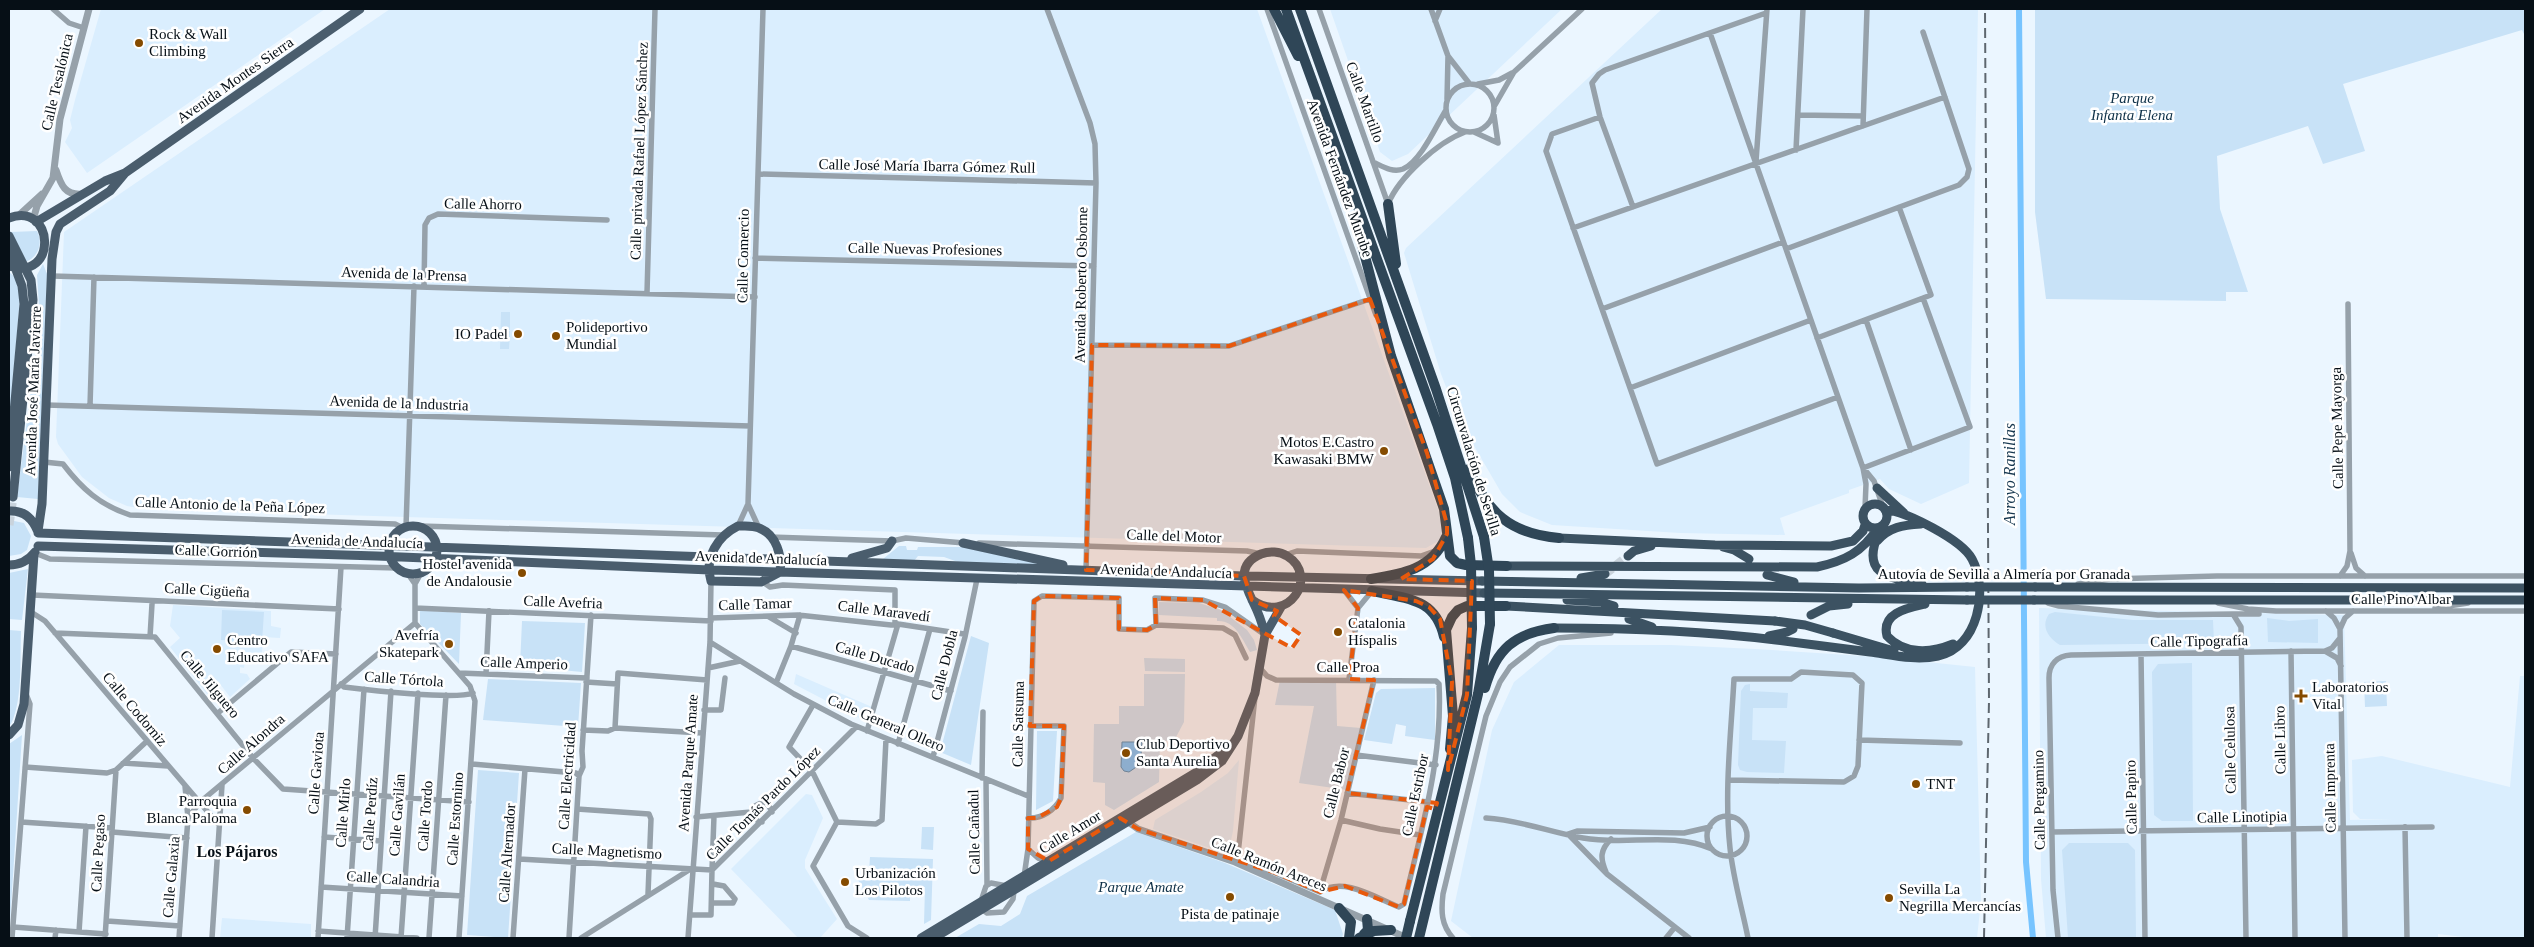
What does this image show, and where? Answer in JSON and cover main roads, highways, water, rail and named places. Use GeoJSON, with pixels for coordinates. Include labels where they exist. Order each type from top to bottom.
{"type":"FeatureCollection","features":[{"type":"Feature","properties":{"kind":"highway"},"geometry":{"type":"LineString","coordinates":[[1274,9],[1310,76]]}},
{"type":"Feature","properties":{"kind":"highway","name":"Circunvalación de Sevilla"},"geometry":{"type":"LineString","coordinates":[[1286,9],[1348,185],[1437,424],[1455,478],[1468,538],[1471,565],[1472,628],[1467,696],[1406,938]]}},
{"type":"Feature","properties":{"kind":"highway","name":"Circunvalación de Sevilla"},"geometry":{"type":"LineString","coordinates":[[1300,9],[1436,390],[1484,537],[1489,570],[1490,624],[1478,694],[1420,938]]}},
{"type":"Feature","properties":{"kind":"highway"},"geometry":{"type":"LineString","coordinates":[[1348,185],[1358,234],[1391,356],[1438,486],[1448,524],[1447,534],[1450,556],[1457,563],[1507,566],[1817,567],[1840,562],[1854,556],[1870,540],[1887,517],[1884,509]]}},
{"type":"Feature","properties":{"kind":"highway"},"geometry":{"type":"LineString","coordinates":[[1388,204],[1400,287]]}},
{"type":"Feature","properties":{"kind":"highway"},"geometry":{"type":"LineString","coordinates":[[1436,390],[1474,480],[1485,500],[1499,516],[1518,530],[1536,536],[1715,545],[1844,545],[1859,536],[1866,525]]}},
{"type":"Feature","properties":{"kind":"highway"},"geometry":{"type":"LineString","coordinates":[[1448,826],[1488,676],[1495,660],[1507,646],[1525,634],[1554,628],[1678,632],[1756,638],[1912,658],[1938,656],[1951,651],[1963,640],[1975,622],[1978,608],[1977,577],[1972,559],[1957,541],[1904,514],[1877,488]]}},
{"type":"Feature","properties":{"kind":"highway"},"geometry":{"type":"LineString","coordinates":[[1904,514],[1872,504],[1865,508],[1862,517],[1866,525],[1871,528],[1921,524]]}},
{"type":"Feature","properties":{"kind":"highway"},"geometry":{"type":"LineString","coordinates":[[1874,545],[1884,532],[1900,525]]}},
{"type":"Feature","properties":{"kind":"highway"},"geometry":{"type":"LineString","coordinates":[[1881,526],[1874,545],[1874,564],[1878,570],[1890,578],[1944,588]]}},
{"type":"Feature","properties":{"kind":"highway"},"geometry":{"type":"LineString","coordinates":[[1371,579],[1400,575],[1418,568],[1433,559],[1447,534]]}},
{"type":"Feature","properties":{"kind":"highway"},"geometry":{"type":"LineString","coordinates":[[1628,556],[1634,551],[1661,543]]}},
{"type":"Feature","properties":{"kind":"highway"},"geometry":{"type":"LineString","coordinates":[[1715,545],[1734,550],[1749,559]]}},
{"type":"Feature","properties":{"kind":"highway"},"geometry":{"type":"LineString","coordinates":[[1527,582],[1605,574]]}},
{"type":"Feature","properties":{"kind":"highway"},"geometry":{"type":"LineString","coordinates":[[1767,575],[1791,582],[1859,588]]}},
{"type":"Feature","properties":{"kind":"highway","name":"Autovía de Sevilla a Almería por Granada"},"geometry":{"type":"LineString","coordinates":[[1482,581],[1859,588],[2525,588]]}},
{"type":"Feature","properties":{"kind":"highway"},"geometry":{"type":"LineString","coordinates":[[1372,591],[1416,601],[1429,607],[1440,619],[1446,644]]}},
{"type":"Feature","properties":{"kind":"highway","name":"Autovía de Sevilla a Almería por Granada"},"geometry":{"type":"LineString","coordinates":[[1484,593],[1923,600],[2525,600]]}},
{"type":"Feature","properties":{"kind":"highway"},"geometry":{"type":"LineString","coordinates":[[1505,593],[1601,602],[1614,606]]}},
{"type":"Feature","properties":{"kind":"highway"},"geometry":{"type":"LineString","coordinates":[[1811,615],[1829,606],[1923,600]]}},
{"type":"Feature","properties":{"kind":"highway"},"geometry":{"type":"LineString","coordinates":[[1948,600],[1908,608],[1898,613],[1886,622],[1887,636],[1904,648],[1914,651],[1934,650],[1963,640]]}},
{"type":"Feature","properties":{"kind":"highway"},"geometry":{"type":"LineString","coordinates":[[1448,770],[1453,716],[1446,630],[1458,610],[1467,606],[1506,606],[1776,621],[1833,633],[1899,652],[1914,654],[1935,654],[1948,650],[1963,640]]}},
{"type":"Feature","properties":{"kind":"highway"},"geometry":{"type":"LineString","coordinates":[[1629,619],[1642,625],[1678,632]]}},
{"type":"Feature","properties":{"kind":"highway"},"geometry":{"type":"LineString","coordinates":[[1756,638],[1780,634],[1793,629]]}},
{"type":"Feature","properties":{"kind":"highway"},"geometry":{"type":"LineString","coordinates":[[1339,908],[1349,919],[1350,934]]}},
{"type":"Feature","properties":{"kind":"highway"},"geometry":{"type":"LineString","coordinates":[[1350,934],[1355,920],[1364,918],[1368,930],[1362,936]]}},
{"type":"Feature","properties":{"kind":"highway"},"geometry":{"type":"LineString","coordinates":[[1362,936],[1391,930]]}},
{"type":"Feature","properties":{"kind":"main road","name":"Avenida Montes Sierra"},"geometry":{"type":"LineString","coordinates":[[34,221],[126,173],[360,9]]}},
{"type":"Feature","properties":{"kind":"main road","name":"Avenida Montes Sierra"},"geometry":{"type":"LineString","coordinates":[[42,253],[63,222],[110,191],[126,173]]}},
{"type":"Feature","properties":{"kind":"main road"},"geometry":{"type":"LineString","coordinates":[[13,217],[34,221]]}},
{"type":"Feature","properties":{"kind":"main road","name":"Avenida José María Javierre"},"geometry":{"type":"LineString","coordinates":[[9,735],[18,725],[26,692],[35,551],[42,507],[52,276],[42,253],[44,232],[34,221]]}},
{"type":"Feature","properties":{"kind":"main road"},"geometry":{"type":"LineString","coordinates":[[9,236],[17,268]]}},
{"type":"Feature","properties":{"kind":"main road"},"geometry":{"type":"LineString","coordinates":[[52,276],[55,236]]}},
{"type":"Feature","properties":{"kind":"main road"},"geometry":{"type":"LineString","coordinates":[[9,251],[17,268]]}},
{"type":"Feature","properties":{"kind":"main road"},"geometry":{"type":"LineString","coordinates":[[17,268],[42,253]]}},
{"type":"Feature","properties":{"kind":"main road"},"geometry":{"type":"LineString","coordinates":[[31,280],[42,253]]}},
{"type":"Feature","properties":{"kind":"main road","name":"Avenida José María Javierre"},"geometry":{"type":"LineString","coordinates":[[13,497],[24,380],[33,317],[31,280],[17,268]]}},
{"type":"Feature","properties":{"kind":"main road","name":"Avenida José María Javierre"},"geometry":{"type":"LineString","coordinates":[[9,467],[24,304],[17,268]]}},
{"type":"Feature","properties":{"kind":"main road"},"geometry":{"type":"LineString","coordinates":[[9,511],[22,513],[29,517],[38,532]]}},
{"type":"Feature","properties":{"kind":"main road"},"geometry":{"type":"LineString","coordinates":[[420,526],[428,530],[437,545],[436,558],[431,566],[421,573],[408,574],[397,568],[390,556],[390,544],[395,534],[404,527],[420,526]]}},
{"type":"Feature","properties":{"kind":"main road"},"geometry":{"type":"LineString","coordinates":[[738,526],[759,528],[778,547],[781,558],[780,572],[763,582],[725,581],[712,585],[710,570],[712,556],[715,544],[723,535],[738,526]]}},
{"type":"Feature","properties":{"kind":"main road","name":"Avenida de Andalucía"},"geometry":{"type":"LineString","coordinates":[[38,532],[437,545],[1244,576],[1482,581]]}},
{"type":"Feature","properties":{"kind":"main road"},"geometry":{"type":"LineString","coordinates":[[841,561],[876,553],[887,548],[892,541]]}},
{"type":"Feature","properties":{"kind":"main road"},"geometry":{"type":"LineString","coordinates":[[963,543],[1086,570]]}},
{"type":"Feature","properties":{"kind":"main road"},"geometry":{"type":"LineString","coordinates":[[9,566],[19,565],[35,551]]}},
{"type":"Feature","properties":{"kind":"main road","name":"Avenida de Andalucía"},"geometry":{"type":"LineString","coordinates":[[35,551],[390,556],[710,570],[1484,593]]}},
{"type":"Feature","properties":{"kind":"main road"},"geometry":{"type":"LineString","coordinates":[[1245,587],[1244,576],[1252,560],[1261,554],[1272,552],[1286,555],[1298,569],[1300,577],[1299,589],[1291,601],[1281,607],[1269,608],[1252,600]]}},
{"type":"Feature","properties":{"kind":"main road","name":"Calle Amor"},"geometry":{"type":"LineString","coordinates":[[1245,587],[1258,614],[1265,635]]}},
{"type":"Feature","properties":{"kind":"main road","name":"Calle Amor"},"geometry":{"type":"LineString","coordinates":[[921,938],[1014,888],[1195,773],[1231,745],[1238,736],[1255,693],[1265,635],[1281,607]]}},
{"type":"Feature","properties":{"kind":"main road","name":"Calle Amor"},"geometry":{"type":"LineString","coordinates":[[1014,888],[1024,876],[1124,819]]}},
{"type":"Feature","properties":{"kind":"main road","name":"Calle Amor"},"geometry":{"type":"LineString","coordinates":[[934,938],[980,907]]}},
{"type":"Feature","properties":{"kind":"water"},"geometry":{"type":"Polygon","coordinates":[[[1122,742],[1142,742],[1141,755],[1145,756],[1145,761],[1129,772],[1124,771],[1121,767],[1122,742]]]}},
{"type":"Feature","properties":{"kind":"waterway","name":"Arroyo Ranillas"},"geometry":{"type":"LineString","coordinates":[[2019,9],[2026,862],[2033,938]]}},
{"type":"Feature","properties":{"kind":"tunnel"},"geometry":{"type":"LineString","coordinates":[[9,525],[13,497]]}},
{"type":"Feature","properties":{"kind":"tunnel"},"geometry":{"type":"LineString","coordinates":[[1605,574],[1628,556]]}},
{"type":"Feature","properties":{"kind":"railway"},"geometry":{"type":"LineString","coordinates":[[1984,938],[1989,701],[1985,9]]}},
{"type":"Feature","properties":{"kind":"place","name":"Rock & Wall Climbing"},"geometry":{"type":"Point","coordinates":[139,43]}},
{"type":"Feature","properties":{"kind":"place","name":"IO Padel"},"geometry":{"type":"Point","coordinates":[518,334]}},
{"type":"Feature","properties":{"kind":"place","name":"Polideportivo Mundial"},"geometry":{"type":"Point","coordinates":[556,336]}},
{"type":"Feature","properties":{"kind":"place","name":"Motos E.Castro Kawasaki BMW"},"geometry":{"type":"Point","coordinates":[1384,451]}},
{"type":"Feature","properties":{"kind":"place","name":"Hostel avenida de Andalousie"},"geometry":{"type":"Point","coordinates":[522,573]}},
{"type":"Feature","properties":{"kind":"place","name":"Catalonia Híspalis"},"geometry":{"type":"Point","coordinates":[1338,632]}},
{"type":"Feature","properties":{"kind":"place","name":"Avefría Skatepark"},"geometry":{"type":"Point","coordinates":[449,644]}},
{"type":"Feature","properties":{"kind":"place","name":"Centro Educativo SAFA"},"geometry":{"type":"Point","coordinates":[217,649]}},
{"type":"Feature","properties":{"kind":"place","name":"Laboratorios Vital"},"geometry":{"type":"Point","coordinates":[2301,696]}},
{"type":"Feature","properties":{"kind":"place","name":"Club Deportivo Santa Aurelia"},"geometry":{"type":"Point","coordinates":[1126,753]}},
{"type":"Feature","properties":{"kind":"place","name":"TNT"},"geometry":{"type":"Point","coordinates":[1916,784]}},
{"type":"Feature","properties":{"kind":"place","name":"Parroquia Blanca Paloma"},"geometry":{"type":"Point","coordinates":[247,810]}},
{"type":"Feature","properties":{"kind":"place","name":"Urbanización Los Pilotos"},"geometry":{"type":"Point","coordinates":[845,882]}},
{"type":"Feature","properties":{"kind":"place","name":"Pista de patinaje"},"geometry":{"type":"Point","coordinates":[1230,897]}},
{"type":"Feature","properties":{"kind":"place","name":"Sevilla La Negrilla Mercancías"},"geometry":{"type":"Point","coordinates":[1889,898]}},
{"type":"Feature","properties":{"kind":"district","name":"Los Pájaros"},"geometry":{"type":"Point","coordinates":[237,851]}},
{"type":"Feature","properties":{"kind":"park label","name":"Parque Infanta Elena"},"geometry":{"type":"Point","coordinates":[2132,106]}},
{"type":"Feature","properties":{"kind":"park label","name":"Parque Amate"},"geometry":{"type":"Point","coordinates":[1141,887]}}]}
